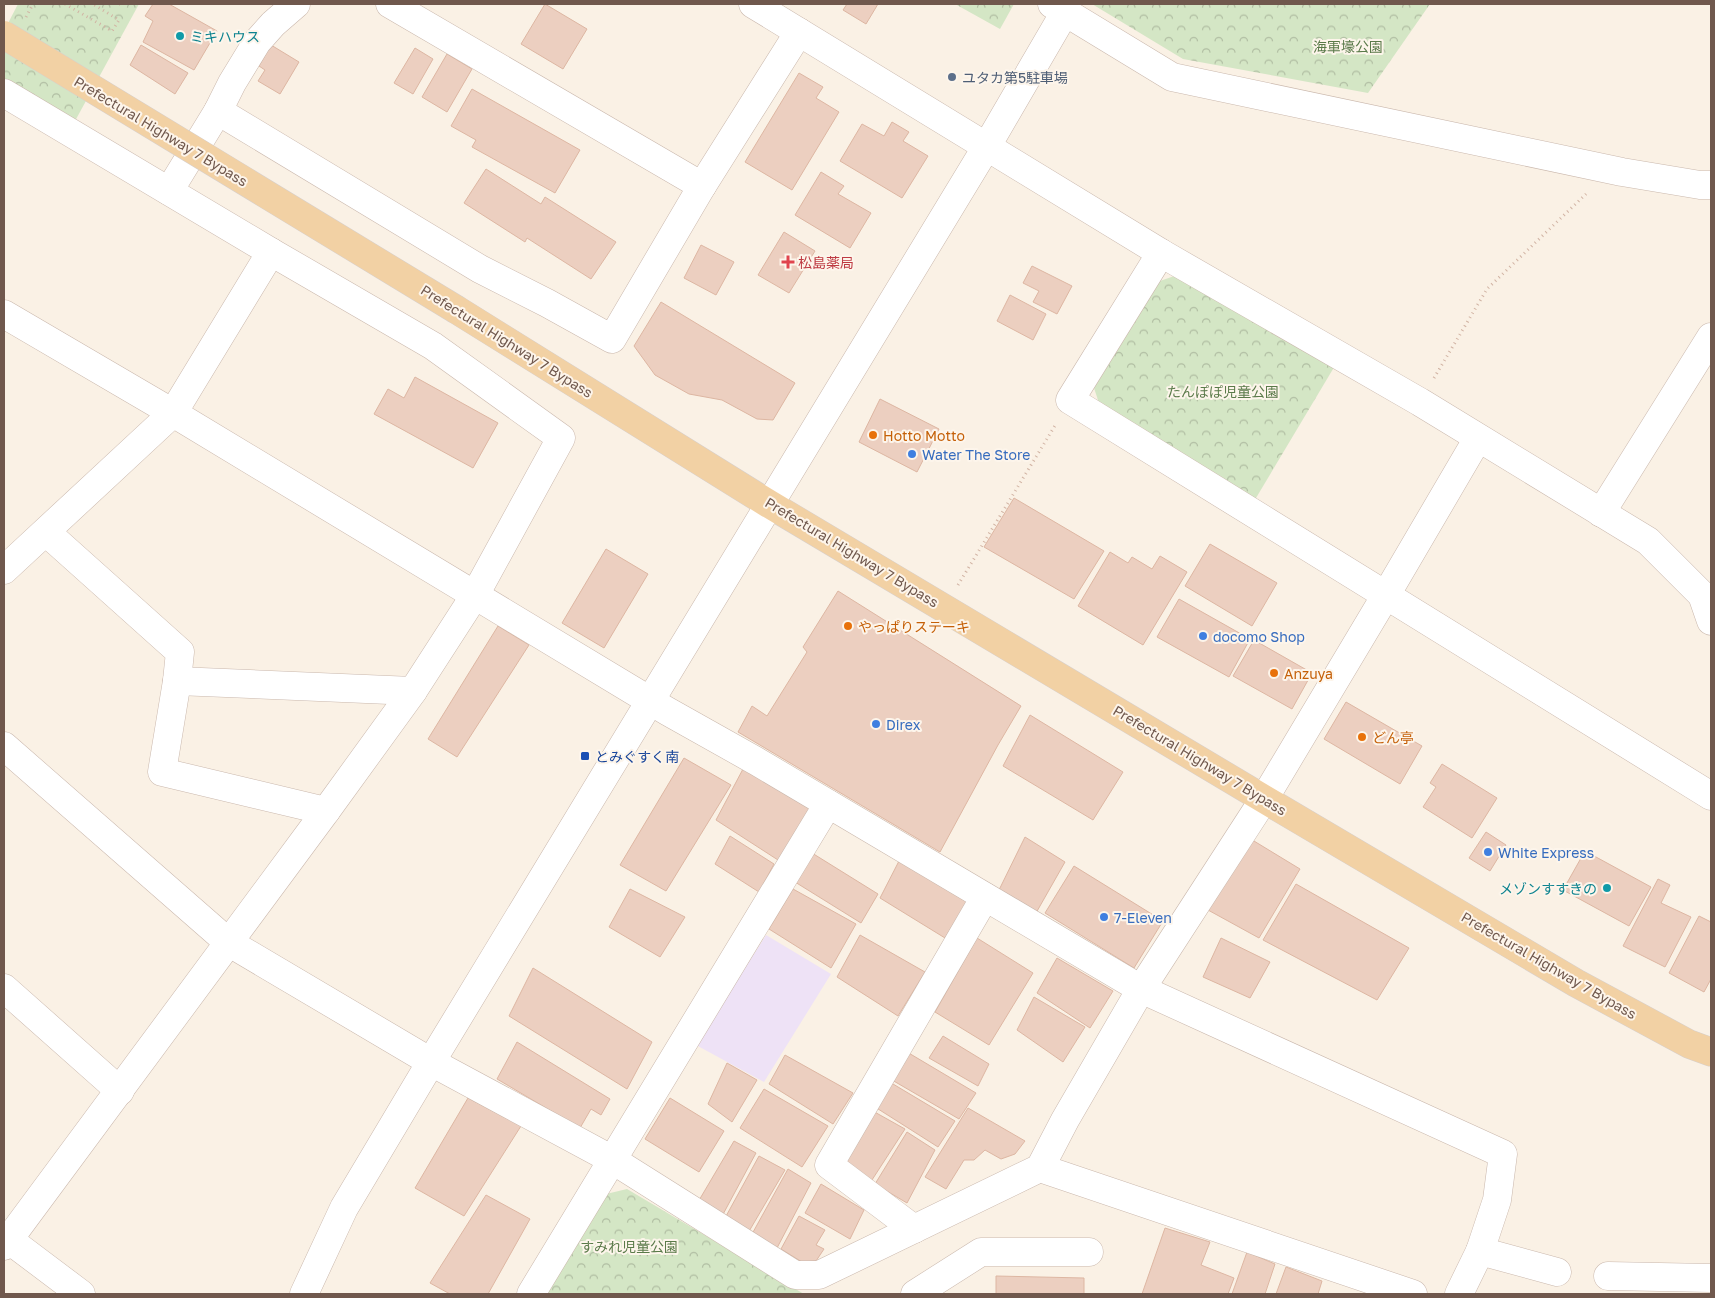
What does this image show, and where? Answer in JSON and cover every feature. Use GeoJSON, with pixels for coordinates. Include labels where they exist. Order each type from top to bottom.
{"type":"FeatureCollection","features":[{"type":"Feature","properties":{"kind":"main road","name":"Prefectural Highway 7 Bypass"},"geometry":{"type":"LineString","coordinates":[[4,35],[457,310],[769,504],[945,607],[1264,799],[1576,983],[1689,1044],[1711,1052]]}},
{"type":"Feature","properties":{"kind":"street"},"geometry":{"type":"LineString","coordinates":[[169,191],[258,42],[278,19],[296,4]]}},
{"type":"Feature","properties":{"kind":"street"},"geometry":{"type":"LineString","coordinates":[[390,4],[702,186]]}},
{"type":"Feature","properties":{"kind":"street"},"geometry":{"type":"LineString","coordinates":[[753,4],[1161,253],[1420,402],[1648,541],[1702,596],[1711,621]]}},
{"type":"Feature","properties":{"kind":"street"},"geometry":{"type":"LineString","coordinates":[[304,1294],[344,1208],[649,700],[987,146],[1058,8],[1172,77],[1622,172],[1700,185],[1711,185]]}},
{"type":"Feature","properties":{"kind":"street"},"geometry":{"type":"LineString","coordinates":[[218,111],[480,269],[612,339],[702,186],[799,32]]}},
{"type":"Feature","properties":{"kind":"street"},"geometry":{"type":"LineString","coordinates":[[4,93],[433,346],[561,438],[475,596],[413,691],[120,1090],[5,1240],[81,1294]]}},
{"type":"Feature","properties":{"kind":"street"},"geometry":{"type":"LineString","coordinates":[[4,570],[173,413],[271,252]]}},
{"type":"Feature","properties":{"kind":"street"},"geometry":{"type":"LineString","coordinates":[[1161,253],[1070,400],[1711,796]]}},
{"type":"Feature","properties":{"kind":"street"},"geometry":{"type":"LineString","coordinates":[[5,316],[173,413],[649,700],[1141,989],[1503,1154],[1497,1200],[1480,1250],[1459,1294]]}},
{"type":"Feature","properties":{"kind":"street"},"geometry":{"type":"LineString","coordinates":[[1602,513],[1700,370],[1711,337]]}},
{"type":"Feature","properties":{"kind":"street"},"geometry":{"type":"LineString","coordinates":[[4,746],[228,942],[431,1062],[611,1159],[794,1275],[819,1275],[1040,1168],[1065,1120],[1141,989],[1264,799],[1478,438]]}},
{"type":"Feature","properties":{"kind":"street"},"geometry":{"type":"LineString","coordinates":[[46,532],[180,652],[162,772],[326,811]]}},
{"type":"Feature","properties":{"kind":"street"},"geometry":{"type":"LineString","coordinates":[[177,681],[413,691]]}},
{"type":"Feature","properties":{"kind":"street"},"geometry":{"type":"LineString","coordinates":[[531,1294],[611,1159],[828,804]]}},
{"type":"Feature","properties":{"kind":"street"},"geometry":{"type":"LineString","coordinates":[[914,1229],[829,1165],[984,897]]}},
{"type":"Feature","properties":{"kind":"street"},"geometry":{"type":"LineString","coordinates":[[4,988],[120,1090]]}},
{"type":"Feature","properties":{"kind":"street"},"geometry":{"type":"LineString","coordinates":[[1040,1168],[1412,1294]]}},
{"type":"Feature","properties":{"kind":"street"},"geometry":{"type":"LineString","coordinates":[[1480,1250],[1557,1272]]}},
{"type":"Feature","properties":{"kind":"street"},"geometry":{"type":"LineString","coordinates":[[915,1294],[981,1252],[1089,1252]]}},
{"type":"Feature","properties":{"kind":"street"},"geometry":{"type":"LineString","coordinates":[[1608,1276],[1711,1278]]}},
{"type":"Feature","properties":{"kind":"path"},"geometry":{"type":"LineString","coordinates":[[65,4],[112,31],[119,20],[93,4]]}},
{"type":"Feature","properties":{"kind":"path"},"geometry":{"type":"LineString","coordinates":[[1420,402],[1486,289],[1587,193]]}},
{"type":"Feature","properties":{"kind":"path"},"geometry":{"type":"LineString","coordinates":[[945,607],[1070,400]]}},
{"type":"Feature","properties":{"kind":"shaded area"},"geometry":{"type":"Polygon","coordinates":[[[766,935],[831,974],[764,1082],[696,1045],[766,935]]]}},
{"type":"Feature","properties":{"kind":"green space"},"geometry":{"type":"Polygon","coordinates":[[[18,4],[139,4],[75,121],[4,78],[4,31],[18,4]]]}},
{"type":"Feature","properties":{"kind":"green space"},"geometry":{"type":"Polygon","coordinates":[[[955,4],[1014,4],[1000,29],[955,4]]]}},
{"type":"Feature","properties":{"kind":"green space","name":"海軍壕公園"},"geometry":{"type":"Polygon","coordinates":[[[1092,4],[1430,4],[1368,93],[1183,59],[1092,4]]]}},
{"type":"Feature","properties":{"kind":"green space","name":"たんぽぽ児童公園"},"geometry":{"type":"Polygon","coordinates":[[[1180,274],[1336,364],[1253,503],[1101,409],[1094,388],[1160,281],[1180,274]]]}},
{"type":"Feature","properties":{"kind":"green space","name":"すみれ児童公園"},"geometry":{"type":"Polygon","coordinates":[[[627,1189],[804,1294],[543,1294],[602,1195],[627,1189]]]}},
{"type":"Feature","properties":{"kind":"building","name":"ミキハウス"},"geometry":{"type":"Polygon","coordinates":[[[153,4],[169,4],[217,31],[194,70],[143,42],[153,21],[145,16],[153,4]]]}},
{"type":"Feature","properties":{"kind":"building"},"geometry":{"type":"Polygon","coordinates":[[[545,4],[587,29],[563,69],[521,44],[545,4]]]}},
{"type":"Feature","properties":{"kind":"building"},"geometry":{"type":"Polygon","coordinates":[[[847,4],[878,4],[866,24],[843,10],[847,4]]]}},
{"type":"Feature","properties":{"kind":"building"},"geometry":{"type":"Polygon","coordinates":[[[141,45],[188,73],[175,94],[130,65],[141,45]]]}},
{"type":"Feature","properties":{"kind":"building"},"geometry":{"type":"Polygon","coordinates":[[[271,45],[299,62],[280,94],[258,81],[265,70],[259,66],[271,45]]]}},
{"type":"Feature","properties":{"kind":"building"},"geometry":{"type":"Polygon","coordinates":[[[415,48],[433,59],[413,94],[394,83],[415,48]]]}},
{"type":"Feature","properties":{"kind":"building"},"geometry":{"type":"Polygon","coordinates":[[[447,54],[472,69],[447,112],[422,97],[447,54]]]}},
{"type":"Feature","properties":{"kind":"building"},"geometry":{"type":"Polygon","coordinates":[[[799,73],[823,87],[816,98],[839,112],[792,190],[745,162],[799,73]]]}},
{"type":"Feature","properties":{"kind":"building"},"geometry":{"type":"Polygon","coordinates":[[[472,89],[580,150],[555,193],[472,147],[476,140],[451,126],[472,89]]]}},
{"type":"Feature","properties":{"kind":"building"},"geometry":{"type":"Polygon","coordinates":[[[892,122],[909,132],[903,141],[928,156],[902,198],[840,161],[862,124],[884,136],[892,122]]]}},
{"type":"Feature","properties":{"kind":"building"},"geometry":{"type":"Polygon","coordinates":[[[486,169],[541,204],[545,197],[616,242],[591,279],[527,238],[525,242],[464,203],[486,169]]]}},
{"type":"Feature","properties":{"kind":"building"},"geometry":{"type":"Polygon","coordinates":[[[821,172],[844,186],[838,194],[871,213],[850,248],[795,215],[821,172]]]}},
{"type":"Feature","properties":{"kind":"building"},"geometry":{"type":"Polygon","coordinates":[[[784,232],[815,251],[789,293],[758,275],[784,232]]]}},
{"type":"Feature","properties":{"kind":"building"},"geometry":{"type":"Polygon","coordinates":[[[701,245],[734,262],[716,295],[684,278],[701,245]]]}},
{"type":"Feature","properties":{"kind":"building"},"geometry":{"type":"Polygon","coordinates":[[[1032,266],[1072,286],[1057,314],[1033,302],[1039,291],[1023,283],[1032,266]]]}},
{"type":"Feature","properties":{"kind":"building"},"geometry":{"type":"Polygon","coordinates":[[[1010,295],[1046,314],[1033,340],[997,321],[1010,295]]]}},
{"type":"Feature","properties":{"kind":"building"},"geometry":{"type":"Polygon","coordinates":[[[661,302],[795,383],[773,420],[757,419],[722,400],[689,394],[655,375],[634,346],[661,302]]]}},
{"type":"Feature","properties":{"kind":"building"},"geometry":{"type":"Polygon","coordinates":[[[415,377],[498,423],[473,468],[374,414],[388,389],[404,398],[415,377]]]}},
{"type":"Feature","properties":{"kind":"building"},"geometry":{"type":"Polygon","coordinates":[[[880,399],[939,429],[917,472],[859,442],[880,399]]]}},
{"type":"Feature","properties":{"kind":"building"},"geometry":{"type":"Polygon","coordinates":[[[1014,498],[1104,551],[1074,599],[984,547],[1014,498]]]}},
{"type":"Feature","properties":{"kind":"building"},"geometry":{"type":"Polygon","coordinates":[[[1210,544],[1277,583],[1252,626],[1185,586],[1210,544]]]}},
{"type":"Feature","properties":{"kind":"building"},"geometry":{"type":"Polygon","coordinates":[[[606,549],[648,574],[604,648],[562,623],[606,549]]]}},
{"type":"Feature","properties":{"kind":"building"},"geometry":{"type":"Polygon","coordinates":[[[1110,552],[1128,563],[1132,557],[1152,569],[1160,556],[1187,572],[1143,645],[1078,606],[1110,552]]]}},
{"type":"Feature","properties":{"kind":"building","name":"Direx"},"geometry":{"type":"Polygon","coordinates":[[[838,591],[1021,706],[940,852],[738,732],[752,706],[767,716],[807,652],[803,647],[838,591]]]}},
{"type":"Feature","properties":{"kind":"building"},"geometry":{"type":"Polygon","coordinates":[[[1179,599],[1250,639],[1229,677],[1157,637],[1179,599]]]}},
{"type":"Feature","properties":{"kind":"building"},"geometry":{"type":"Polygon","coordinates":[[[498,626],[529,645],[457,757],[428,739],[498,626]]]}},
{"type":"Feature","properties":{"kind":"building"},"geometry":{"type":"Polygon","coordinates":[[[1254,640],[1312,673],[1292,709],[1233,676],[1254,640]]]}},
{"type":"Feature","properties":{"kind":"building"},"geometry":{"type":"Polygon","coordinates":[[[1346,702],[1422,746],[1400,784],[1324,739],[1346,702]]]}},
{"type":"Feature","properties":{"kind":"building"},"geometry":{"type":"Polygon","coordinates":[[[1030,715],[1123,772],[1093,820],[1003,766],[1030,715]]]}},
{"type":"Feature","properties":{"kind":"building"},"geometry":{"type":"Polygon","coordinates":[[[684,758],[731,785],[666,891],[620,865],[684,758]]]}},
{"type":"Feature","properties":{"kind":"building"},"geometry":{"type":"Polygon","coordinates":[[[1442,764],[1497,798],[1472,838],[1423,807],[1436,787],[1430,783],[1442,764]]]}},
{"type":"Feature","properties":{"kind":"building"},"geometry":{"type":"Polygon","coordinates":[[[743,769],[812,808],[778,860],[716,820],[743,769]]]}},
{"type":"Feature","properties":{"kind":"building","name":"White Express"},"geometry":{"type":"Polygon","coordinates":[[[1486,832],[1506,845],[1490,871],[1469,858],[1486,832]]]}},
{"type":"Feature","properties":{"kind":"building"},"geometry":{"type":"Polygon","coordinates":[[[730,836],[774,864],[759,892],[715,864],[730,836]]]}},
{"type":"Feature","properties":{"kind":"building"},"geometry":{"type":"Polygon","coordinates":[[[1025,837],[1065,862],[1036,913],[998,892],[1025,837]]]}},
{"type":"Feature","properties":{"kind":"building"},"geometry":{"type":"Polygon","coordinates":[[[1249,838],[1300,869],[1259,938],[1208,910],[1249,838]]]}},
{"type":"Feature","properties":{"kind":"building","name":"メゾンすすきの"},"geometry":{"type":"Polygon","coordinates":[[[1585,851],[1651,887],[1629,926],[1563,890],[1585,851]]]}},
{"type":"Feature","properties":{"kind":"building"},"geometry":{"type":"Polygon","coordinates":[[[812,853],[878,894],[861,923],[795,882],[812,853]]]}},
{"type":"Feature","properties":{"kind":"building"},"geometry":{"type":"Polygon","coordinates":[[[899,861],[967,902],[945,938],[880,898],[899,861]]]}},
{"type":"Feature","properties":{"kind":"building","name":"7-Eleven"},"geometry":{"type":"Polygon","coordinates":[[[1074,866],[1163,921],[1134,968],[1045,913],[1074,866]]]}},
{"type":"Feature","properties":{"kind":"building"},"geometry":{"type":"Polygon","coordinates":[[[1658,879],[1670,885],[1661,903],[1691,917],[1665,967],[1623,946],[1658,879]]]}},
{"type":"Feature","properties":{"kind":"building"},"geometry":{"type":"Polygon","coordinates":[[[1296,884],[1409,948],[1377,1000],[1263,940],[1296,884]]]}},
{"type":"Feature","properties":{"kind":"building"},"geometry":{"type":"Polygon","coordinates":[[[630,889],[685,917],[660,957],[609,927],[630,889]]]}},
{"type":"Feature","properties":{"kind":"building"},"geometry":{"type":"Polygon","coordinates":[[[793,889],[856,924],[831,968],[769,929],[793,889]]]}},
{"type":"Feature","properties":{"kind":"building"},"geometry":{"type":"Polygon","coordinates":[[[1699,916],[1711,922],[1711,979],[1704,992],[1669,973],[1699,916]]]}},
{"type":"Feature","properties":{"kind":"building"},"geometry":{"type":"Polygon","coordinates":[[[860,935],[925,972],[898,1016],[837,977],[860,935]]]}},
{"type":"Feature","properties":{"kind":"building"},"geometry":{"type":"Polygon","coordinates":[[[977,938],[1033,973],[989,1045],[935,1012],[977,938]]]}},
{"type":"Feature","properties":{"kind":"building"},"geometry":{"type":"Polygon","coordinates":[[[1221,938],[1270,962],[1250,998],[1203,977],[1221,938]]]}},
{"type":"Feature","properties":{"kind":"building"},"geometry":{"type":"Polygon","coordinates":[[[1057,958],[1113,991],[1090,1028],[1037,993],[1057,958]]]}},
{"type":"Feature","properties":{"kind":"building"},"geometry":{"type":"Polygon","coordinates":[[[533,968],[652,1042],[627,1089],[509,1016],[533,968]]]}},
{"type":"Feature","properties":{"kind":"building"},"geometry":{"type":"Polygon","coordinates":[[[1034,997],[1085,1027],[1063,1062],[1017,1030],[1034,997]]]}},
{"type":"Feature","properties":{"kind":"building"},"geometry":{"type":"Polygon","coordinates":[[[943,1036],[989,1064],[978,1086],[929,1058],[943,1036]]]}},
{"type":"Feature","properties":{"kind":"building"},"geometry":{"type":"Polygon","coordinates":[[[517,1042],[610,1099],[601,1115],[591,1109],[580,1128],[497,1079],[517,1042]]]}},
{"type":"Feature","properties":{"kind":"building"},"geometry":{"type":"Polygon","coordinates":[[[907,1052],[976,1093],[959,1119],[892,1080],[907,1052]]]}},
{"type":"Feature","properties":{"kind":"building"},"geometry":{"type":"Polygon","coordinates":[[[785,1055],[853,1093],[833,1124],[769,1084],[785,1055]]]}},
{"type":"Feature","properties":{"kind":"building"},"geometry":{"type":"Polygon","coordinates":[[[727,1063],[757,1080],[732,1122],[708,1104],[727,1063]]]}},
{"type":"Feature","properties":{"kind":"building"},"geometry":{"type":"Polygon","coordinates":[[[888,1081],[955,1121],[938,1147],[875,1107],[888,1081]]]}},
{"type":"Feature","properties":{"kind":"building"},"geometry":{"type":"Polygon","coordinates":[[[764,1089],[828,1126],[802,1167],[740,1128],[764,1089]]]}},
{"type":"Feature","properties":{"kind":"building"},"geometry":{"type":"Polygon","coordinates":[[[468,1098],[521,1126],[464,1216],[415,1188],[468,1098]]]}},
{"type":"Feature","properties":{"kind":"building"},"geometry":{"type":"Polygon","coordinates":[[[670,1098],[724,1131],[699,1172],[645,1139],[670,1098]]]}},
{"type":"Feature","properties":{"kind":"building"},"geometry":{"type":"Polygon","coordinates":[[[968,1108],[1025,1141],[1015,1154],[1001,1159],[985,1150],[974,1160],[964,1160],[946,1189],[925,1177],[968,1108]]]}},
{"type":"Feature","properties":{"kind":"building"},"geometry":{"type":"Polygon","coordinates":[[[871,1110],[905,1129],[870,1183],[839,1165],[871,1110]]]}},
{"type":"Feature","properties":{"kind":"building"},"geometry":{"type":"Polygon","coordinates":[[[907,1132],[935,1150],[907,1203],[875,1184],[907,1132]]]}},
{"type":"Feature","properties":{"kind":"building"},"geometry":{"type":"Polygon","coordinates":[[[734,1141],[756,1153],[721,1218],[698,1202],[734,1141]]]}},
{"type":"Feature","properties":{"kind":"building"},"geometry":{"type":"Polygon","coordinates":[[[759,1156],[785,1170],[748,1233],[725,1218],[759,1156]]]}},
{"type":"Feature","properties":{"kind":"building"},"geometry":{"type":"Polygon","coordinates":[[[788,1169],[811,1183],[777,1248],[752,1234],[788,1169]]]}},
{"type":"Feature","properties":{"kind":"building"},"geometry":{"type":"Polygon","coordinates":[[[821,1184],[864,1210],[850,1239],[805,1213],[821,1184]]]}},
{"type":"Feature","properties":{"kind":"building"},"geometry":{"type":"Polygon","coordinates":[[[486,1195],[530,1219],[488,1294],[450,1294],[430,1283],[486,1195]]]}},
{"type":"Feature","properties":{"kind":"building"},"geometry":{"type":"Polygon","coordinates":[[[799,1216],[825,1230],[816,1245],[824,1249],[816,1261],[802,1262],[781,1249],[799,1216]]]}},
{"type":"Feature","properties":{"kind":"building"},"geometry":{"type":"Polygon","coordinates":[[[1165,1228],[1210,1242],[1201,1265],[1234,1278],[1228,1294],[1142,1294],[1165,1228]]]}},
{"type":"Feature","properties":{"kind":"building"},"geometry":{"type":"Polygon","coordinates":[[[1247,1252],[1275,1264],[1265,1294],[1232,1294],[1247,1252]]]}},
{"type":"Feature","properties":{"kind":"building"},"geometry":{"type":"Polygon","coordinates":[[[1286,1267],[1322,1281],[1318,1294],[1276,1294],[1286,1267]]]}},
{"type":"Feature","properties":{"kind":"building"},"geometry":{"type":"Polygon","coordinates":[[[996,1276],[1084,1278],[1084,1294],[996,1294],[996,1276]]]}},
{"type":"Feature","properties":{"kind":"place","name":"ミキハウス"},"geometry":{"type":"Point","coordinates":[180,36]}},
{"type":"Feature","properties":{"kind":"place","name":"ユタカ第5駐車場"},"geometry":{"type":"Point","coordinates":[952,77]}},
{"type":"Feature","properties":{"kind":"place","name":"松島薬局"},"geometry":{"type":"Point","coordinates":[788,262]}},
{"type":"Feature","properties":{"kind":"place","name":"Hotto Motto"},"geometry":{"type":"Point","coordinates":[873,435]}},
{"type":"Feature","properties":{"kind":"place","name":"Water The Store"},"geometry":{"type":"Point","coordinates":[912,454]}},
{"type":"Feature","properties":{"kind":"place","name":"やっぱりステーキ"},"geometry":{"type":"Point","coordinates":[848,626]}},
{"type":"Feature","properties":{"kind":"place","name":"docomo Shop"},"geometry":{"type":"Point","coordinates":[1203,636]}},
{"type":"Feature","properties":{"kind":"place","name":"Anzuya"},"geometry":{"type":"Point","coordinates":[1274,673]}},
{"type":"Feature","properties":{"kind":"place","name":"Direx"},"geometry":{"type":"Point","coordinates":[876,724]}},
{"type":"Feature","properties":{"kind":"place","name":"どん亭"},"geometry":{"type":"Point","coordinates":[1362,737]}},
{"type":"Feature","properties":{"kind":"place","name":"とみぐすく南"},"geometry":{"type":"Point","coordinates":[585,756]}},
{"type":"Feature","properties":{"kind":"place","name":"White Express"},"geometry":{"type":"Point","coordinates":[1488,852]}},
{"type":"Feature","properties":{"kind":"place","name":"メゾンすすきの"},"geometry":{"type":"Point","coordinates":[1607,888]}},
{"type":"Feature","properties":{"kind":"place","name":"7-Eleven"},"geometry":{"type":"Point","coordinates":[1104,917]}}]}
